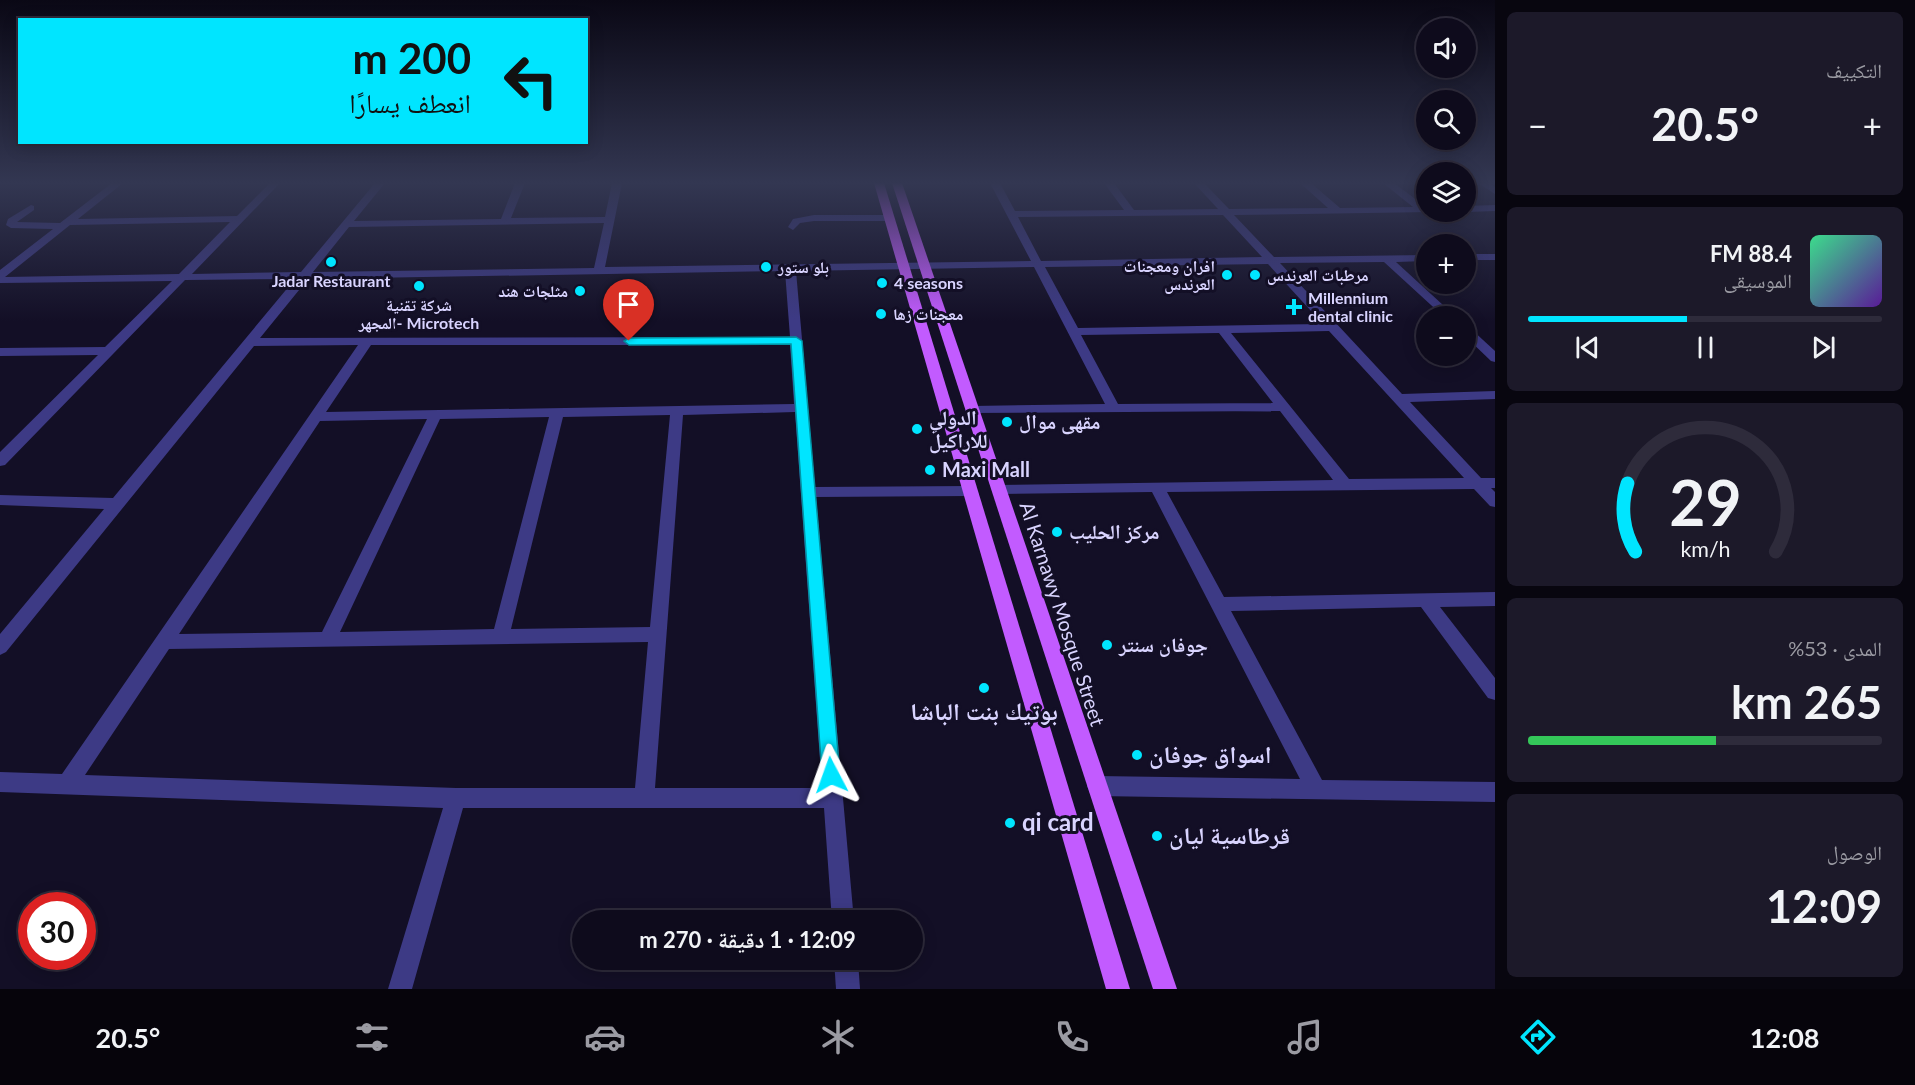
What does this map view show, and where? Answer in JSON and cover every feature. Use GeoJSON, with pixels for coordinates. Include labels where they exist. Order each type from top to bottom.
{"type":"FeatureCollection","features":[{"type":"Feature","properties":{"kind":"main road"},"geometry":{"type":"LineString","coordinates":[[892,229],[1118,989]]}},
{"type":"Feature","properties":{"kind":"main road","name":"Al Karnawy Mosque Street"},"geometry":{"type":"LineString","coordinates":[[912,229],[1165,989]]}},
{"type":"Feature","properties":{"kind":"street"},"geometry":{"type":"LineString","coordinates":[[0,275],[58,229]]}},
{"type":"Feature","properties":{"kind":"street"},"geometry":{"type":"LineString","coordinates":[[0,461],[229,229]]}},
{"type":"Feature","properties":{"kind":"street"},"geometry":{"type":"LineString","coordinates":[[0,647],[343,229]]}},
{"type":"Feature","properties":{"kind":"street"},"geometry":{"type":"LineString","coordinates":[[599,270],[608,229]]}},
{"type":"Feature","properties":{"kind":"street"},"geometry":{"type":"LineString","coordinates":[[1020,229],[1114,409]]}},
{"type":"Feature","properties":{"kind":"street"},"geometry":{"type":"LineString","coordinates":[[1242,229],[1495,502]]}},
{"type":"Feature","properties":{"kind":"street"},"geometry":{"type":"LineString","coordinates":[[1479,257],[1495,257]]}},
{"type":"Feature","properties":{"kind":"street"},"geometry":{"type":"LineString","coordinates":[[1479,257],[1495,269]]}},
{"type":"Feature","properties":{"kind":"street"},"geometry":{"type":"LineString","coordinates":[[1386,258],[1438,306]]}},
{"type":"Feature","properties":{"kind":"street"},"geometry":{"type":"LineString","coordinates":[[0,280],[1416,258]]}},
{"type":"Feature","properties":{"kind":"street"},"geometry":{"type":"LineString","coordinates":[[790,268],[842,910]]}},
{"type":"Feature","properties":{"kind":"street"},"geometry":{"type":"LineString","coordinates":[[1074,332],[1333,327]]}},
{"type":"Feature","properties":{"kind":"street"},"geometry":{"type":"LineString","coordinates":[[1222,329],[1345,485]]}},
{"type":"Feature","properties":{"kind":"street"},"geometry":{"type":"LineString","coordinates":[[1476,340],[1495,358]]}},
{"type":"Feature","properties":{"kind":"street"},"geometry":{"type":"LineString","coordinates":[[250,342],[796,341]]}},
{"type":"Feature","properties":{"kind":"street"},"geometry":{"type":"LineString","coordinates":[[67,785],[367,342]]}},
{"type":"Feature","properties":{"kind":"street"},"geometry":{"type":"LineString","coordinates":[[0,352],[109,351]]}},
{"type":"Feature","properties":{"kind":"street"},"geometry":{"type":"LineString","coordinates":[[1398,398],[1495,395]]}},
{"type":"Feature","properties":{"kind":"street"},"geometry":{"type":"LineString","coordinates":[[972,410],[1284,407]]}},
{"type":"Feature","properties":{"kind":"street"},"geometry":{"type":"LineString","coordinates":[[317,417],[800,408]]}},
{"type":"Feature","properties":{"kind":"street"},"geometry":{"type":"LineString","coordinates":[[644,798],[677,410]]}},
{"type":"Feature","properties":{"kind":"street"},"geometry":{"type":"LineString","coordinates":[[501,636],[557,412]]}},
{"type":"Feature","properties":{"kind":"street"},"geometry":{"type":"LineString","coordinates":[[328,638],[436,414]]}},
{"type":"Feature","properties":{"kind":"street"},"geometry":{"type":"LineString","coordinates":[[999,489],[1495,483]]}},
{"type":"Feature","properties":{"kind":"street"},"geometry":{"type":"LineString","coordinates":[[1157,487],[1316,789]]}},
{"type":"Feature","properties":{"kind":"street"},"geometry":{"type":"LineString","coordinates":[[808,492],[970,491]]}},
{"type":"Feature","properties":{"kind":"street"},"geometry":{"type":"LineString","coordinates":[[0,500],[117,504]]}},
{"type":"Feature","properties":{"kind":"street"},"geometry":{"type":"LineString","coordinates":[[1218,604],[1495,599]]}},
{"type":"Feature","properties":{"kind":"street"},"geometry":{"type":"LineString","coordinates":[[1425,600],[1495,692]]}},
{"type":"Feature","properties":{"kind":"street"},"geometry":{"type":"LineString","coordinates":[[164,642],[659,634]]}},
{"type":"Feature","properties":{"kind":"street"},"geometry":{"type":"LineString","coordinates":[[0,782],[456,798],[833,798]]}},
{"type":"Feature","properties":{"kind":"street"},"geometry":{"type":"LineString","coordinates":[[1098,786],[1495,792]]}},
{"type":"Feature","properties":{"kind":"street"},"geometry":{"type":"LineString","coordinates":[[400,989],[456,798]]}},
{"type":"Feature","properties":{"kind":"street"},"geometry":{"type":"LineString","coordinates":[[847,970],[848,989]]}},
{"type":"Feature","properties":{"kind":"place","name":"Jadar Restaurant"},"geometry":{"type":"Point","coordinates":[331,262]}},
{"type":"Feature","properties":{"kind":"place","name":"بلو ستور"},"geometry":{"type":"Point","coordinates":[766,267]}},
{"type":"Feature","properties":{"kind":"place","name":"افران ومعجنات العرندس"},"geometry":{"type":"Point","coordinates":[1227,275]}},
{"type":"Feature","properties":{"kind":"place","name":"مرطبات العرندس"},"geometry":{"type":"Point","coordinates":[1255,275]}},
{"type":"Feature","properties":{"kind":"place","name":"4 seasons"},"geometry":{"type":"Point","coordinates":[882,283]}},
{"type":"Feature","properties":{"kind":"place","name":"شركة تقنية المجهر- Microtech"},"geometry":{"type":"Point","coordinates":[419,286]}},
{"type":"Feature","properties":{"kind":"place","name":"مثلجات هند"},"geometry":{"type":"Point","coordinates":[580,291]}},
{"type":"Feature","properties":{"kind":"place","name":"Millennium dental clinic"},"geometry":{"type":"Point","coordinates":[1294,307]}},
{"type":"Feature","properties":{"kind":"place","name":"معجنات زها"},"geometry":{"type":"Point","coordinates":[881,314]}},
{"type":"Feature","properties":{"kind":"place","name":"مقهى موال"},"geometry":{"type":"Point","coordinates":[1007,422]}},
{"type":"Feature","properties":{"kind":"place","name":"الدولي للاراكيل"},"geometry":{"type":"Point","coordinates":[917,429]}},
{"type":"Feature","properties":{"kind":"place","name":"Maxi Mall"},"geometry":{"type":"Point","coordinates":[930,470]}},
{"type":"Feature","properties":{"kind":"place","name":"مركز الحليب"},"geometry":{"type":"Point","coordinates":[1057,532]}},
{"type":"Feature","properties":{"kind":"place","name":"جوفان سنتر"},"geometry":{"type":"Point","coordinates":[1107,645]}},
{"type":"Feature","properties":{"kind":"place","name":"بوتيك بنت الباشا"},"geometry":{"type":"Point","coordinates":[984,688]}},
{"type":"Feature","properties":{"kind":"place","name":"اسواق جوفان"},"geometry":{"type":"Point","coordinates":[1137,755]}},
{"type":"Feature","properties":{"kind":"place","name":"qi card"},"geometry":{"type":"Point","coordinates":[1010,823]}},
{"type":"Feature","properties":{"kind":"place","name":"قرطاسية ليان"},"geometry":{"type":"Point","coordinates":[1157,836]}},
{"type":"Feature","properties":{"kind":"route"},"geometry":{"type":"LineString","coordinates":[[629,341],[796,341],[831,775]]}}]}
